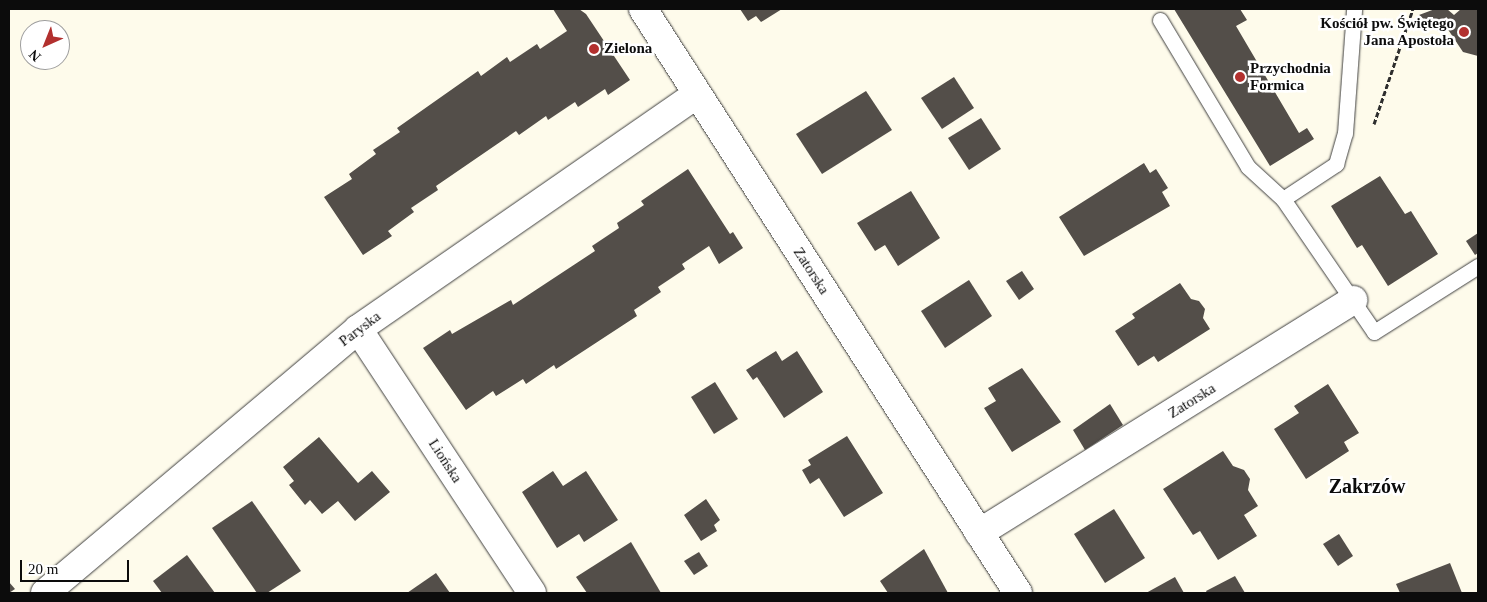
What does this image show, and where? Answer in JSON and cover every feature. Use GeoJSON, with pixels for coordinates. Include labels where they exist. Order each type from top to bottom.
{"type":"FeatureCollection","features":[{"type":"Feature","properties":{"kind":"street","name":"Zatorska"},"geometry":{"type":"LineString","coordinates":[[643,9],[1018,593]]}},
{"type":"Feature","properties":{"kind":"street","name":"Paryska"},"geometry":{"type":"LineString","coordinates":[[45,593],[358,328],[697,94]]}},
{"type":"Feature","properties":{"kind":"street","name":"Zatorska"},"geometry":{"type":"LineString","coordinates":[[980,533],[1353,300]]}},
{"type":"Feature","properties":{"kind":"street","name":"Liońska"},"geometry":{"type":"LineString","coordinates":[[358,328],[532,593]]}},
{"type":"Feature","properties":{"kind":"lane"},"geometry":{"type":"LineString","coordinates":[[1283,199],[1336,164],[1345,134],[1354,9]]}},
{"type":"Feature","properties":{"kind":"lane"},"geometry":{"type":"LineString","coordinates":[[1160,20],[1248,167],[1283,199],[1374,332],[1478,266]]}},
{"type":"Feature","properties":{"kind":"building"},"geometry":{"type":"Polygon","coordinates":[[[553,9],[579,9],[586,14],[630,80],[608,95],[605,89],[578,107],[575,102],[548,120],[546,116],[519,135],[516,131],[436,186],[438,190],[411,208],[414,212],[388,231],[392,236],[363,255],[324,197],[352,179],[349,174],[376,154],[373,150],[400,132],[397,128],[478,71],[481,76],[507,57],[510,62],[537,44],[540,49],[567,31],[553,9]]]}},
{"type":"Feature","properties":{"kind":"building"},"geometry":{"type":"Polygon","coordinates":[[[740,9],[782,9],[761,22],[756,16],[748,21],[740,9]]]}},
{"type":"Feature","properties":{"kind":"building","name":"Przychodnia Formica"},"geometry":{"type":"Polygon","coordinates":[[[1174,9],[1240,9],[1247,20],[1236,26],[1299,133],[1307,128],[1314,139],[1270,166],[1174,9]]]}},
{"type":"Feature","properties":{"kind":"building","name":"Kościół pw. Świętego Jana Apostoła"},"geometry":{"type":"Polygon","coordinates":[[[1435,9],[1447,9],[1454,15],[1461,9],[1478,9],[1478,56],[1463,52],[1445,25],[1443,35],[1419,15],[1435,9]]]}},
{"type":"Feature","properties":{"kind":"building"},"geometry":{"type":"Polygon","coordinates":[[[954,77],[974,108],[942,129],[921,98],[954,77]]]}},
{"type":"Feature","properties":{"kind":"building"},"geometry":{"type":"Polygon","coordinates":[[[866,91],[892,130],[822,174],[796,134],[866,91]]]}},
{"type":"Feature","properties":{"kind":"building"},"geometry":{"type":"Polygon","coordinates":[[[981,118],[1001,149],[969,170],[948,138],[981,118]]]}},
{"type":"Feature","properties":{"kind":"building"},"geometry":{"type":"Polygon","coordinates":[[[1144,163],[1150,173],[1156,169],[1168,188],[1162,192],[1170,206],[1084,256],[1059,217],[1144,163]]]}},
{"type":"Feature","properties":{"kind":"building"},"geometry":{"type":"Polygon","coordinates":[[[688,169],[730,234],[733,232],[743,248],[719,264],[709,246],[682,264],[685,269],[658,287],[661,292],[634,310],[637,316],[556,369],[554,365],[526,384],[523,379],[496,396],[493,391],[466,410],[423,348],[450,330],[452,334],[511,300],[513,305],[595,251],[592,246],[619,228],[617,223],[644,205],[641,201],[688,169]]]}},
{"type":"Feature","properties":{"kind":"building"},"geometry":{"type":"Polygon","coordinates":[[[1380,176],[1405,214],[1411,211],[1438,254],[1388,286],[1362,245],[1357,248],[1331,206],[1380,176]]]}},
{"type":"Feature","properties":{"kind":"building"},"geometry":{"type":"Polygon","coordinates":[[[911,191],[940,238],[898,266],[885,245],[875,251],[857,223],[911,191]]]}},
{"type":"Feature","properties":{"kind":"building"},"geometry":{"type":"Polygon","coordinates":[[[1478,233],[1478,253],[1475,255],[1466,241],[1478,233]]]}},
{"type":"Feature","properties":{"kind":"building"},"geometry":{"type":"Polygon","coordinates":[[[1022,271],[1034,289],[1019,300],[1006,281],[1022,271]]]}},
{"type":"Feature","properties":{"kind":"building"},"geometry":{"type":"Polygon","coordinates":[[[969,280],[992,316],[945,348],[921,311],[969,280]]]}},
{"type":"Feature","properties":{"kind":"building"},"geometry":{"type":"Polygon","coordinates":[[[1180,283],[1191,299],[1199,301],[1205,309],[1203,318],[1210,329],[1158,362],[1154,356],[1138,366],[1115,331],[1135,318],[1132,314],[1180,283]]]}},
{"type":"Feature","properties":{"kind":"building"},"geometry":{"type":"Polygon","coordinates":[[[776,351],[782,361],[797,351],[823,392],[784,418],[757,377],[753,380],[746,370],[776,351]]]}},
{"type":"Feature","properties":{"kind":"building"},"geometry":{"type":"Polygon","coordinates":[[[1022,368],[1061,422],[1012,452],[984,408],[996,401],[988,388],[1022,368]]]}},
{"type":"Feature","properties":{"kind":"building"},"geometry":{"type":"Polygon","coordinates":[[[715,382],[738,419],[714,434],[691,397],[715,382]]]}},
{"type":"Feature","properties":{"kind":"building"},"geometry":{"type":"Polygon","coordinates":[[[1328,384],[1359,433],[1344,442],[1349,451],[1306,479],[1274,429],[1299,413],[1294,406],[1328,384]]]}},
{"type":"Feature","properties":{"kind":"building"},"geometry":{"type":"Polygon","coordinates":[[[1110,404],[1123,425],[1085,450],[1073,430],[1110,404]]]}},
{"type":"Feature","properties":{"kind":"building"},"geometry":{"type":"Polygon","coordinates":[[[847,436],[883,493],[844,517],[819,478],[810,484],[802,470],[811,465],[808,460],[847,436]]]}},
{"type":"Feature","properties":{"kind":"building"},"geometry":{"type":"Polygon","coordinates":[[[319,437],[358,483],[372,471],[390,492],[355,521],[338,501],[322,514],[310,500],[305,505],[289,485],[294,481],[283,467],[319,437]]]}},
{"type":"Feature","properties":{"kind":"building"},"geometry":{"type":"Polygon","coordinates":[[[1223,451],[1233,466],[1244,470],[1250,479],[1248,490],[1258,506],[1244,515],[1257,536],[1218,560],[1200,531],[1193,535],[1163,489],[1223,451]]]}},
{"type":"Feature","properties":{"kind":"building"},"geometry":{"type":"Polygon","coordinates":[[[553,471],[563,486],[586,471],[618,520],[584,542],[579,534],[557,548],[522,492],[553,471]]]}},
{"type":"Feature","properties":{"kind":"building"},"geometry":{"type":"Polygon","coordinates":[[[706,499],[720,520],[714,525],[717,531],[701,541],[684,515],[706,499]]]}},
{"type":"Feature","properties":{"kind":"building"},"geometry":{"type":"Polygon","coordinates":[[[252,501],[301,571],[267,593],[257,593],[212,528],[252,501]]]}},
{"type":"Feature","properties":{"kind":"building"},"geometry":{"type":"Polygon","coordinates":[[[1114,509],[1145,558],[1105,583],[1074,534],[1114,509]]]}},
{"type":"Feature","properties":{"kind":"building"},"geometry":{"type":"Polygon","coordinates":[[[1339,534],[1353,556],[1338,566],[1323,544],[1339,534]]]}},
{"type":"Feature","properties":{"kind":"building"},"geometry":{"type":"Polygon","coordinates":[[[631,542],[661,593],[587,593],[576,577],[631,542]]]}},
{"type":"Feature","properties":{"kind":"building"},"geometry":{"type":"Polygon","coordinates":[[[924,549],[948,593],[888,593],[880,581],[924,549]]]}},
{"type":"Feature","properties":{"kind":"building"},"geometry":{"type":"Polygon","coordinates":[[[699,552],[708,566],[694,575],[684,561],[699,552]]]}},
{"type":"Feature","properties":{"kind":"building"},"geometry":{"type":"Polygon","coordinates":[[[187,555],[215,593],[162,593],[153,581],[187,555]]]}},
{"type":"Feature","properties":{"kind":"building"},"geometry":{"type":"Polygon","coordinates":[[[1450,563],[1462,593],[1400,593],[1396,584],[1450,563]]]}},
{"type":"Feature","properties":{"kind":"building"},"geometry":{"type":"Polygon","coordinates":[[[436,573],[450,593],[407,593],[436,573]]]}},
{"type":"Feature","properties":{"kind":"building"},"geometry":{"type":"Polygon","coordinates":[[[1235,576],[1245,593],[1207,593],[1206,591],[1235,576]]]}},
{"type":"Feature","properties":{"kind":"building"},"geometry":{"type":"Polygon","coordinates":[[[1175,577],[1184,593],[1146,593],[1175,577]]]}},
{"type":"Feature","properties":{"kind":"building"},"geometry":{"type":"Polygon","coordinates":[[[9,582],[15,589],[9,593],[9,582]]]}},
{"type":"Feature","properties":{"kind":"place","name":"Kościół pw. Świętego Jana Apostoła"},"geometry":{"type":"Point","coordinates":[1464,32]}},
{"type":"Feature","properties":{"kind":"place","name":"Zielona"},"geometry":{"type":"Point","coordinates":[594,49]}},
{"type":"Feature","properties":{"kind":"place","name":"Przychodnia Formica"},"geometry":{"type":"Point","coordinates":[1240,77]}},
{"type":"Feature","properties":{"kind":"district","name":"Zakrzów"},"geometry":{"type":"Point","coordinates":[1367,486]}}]}
